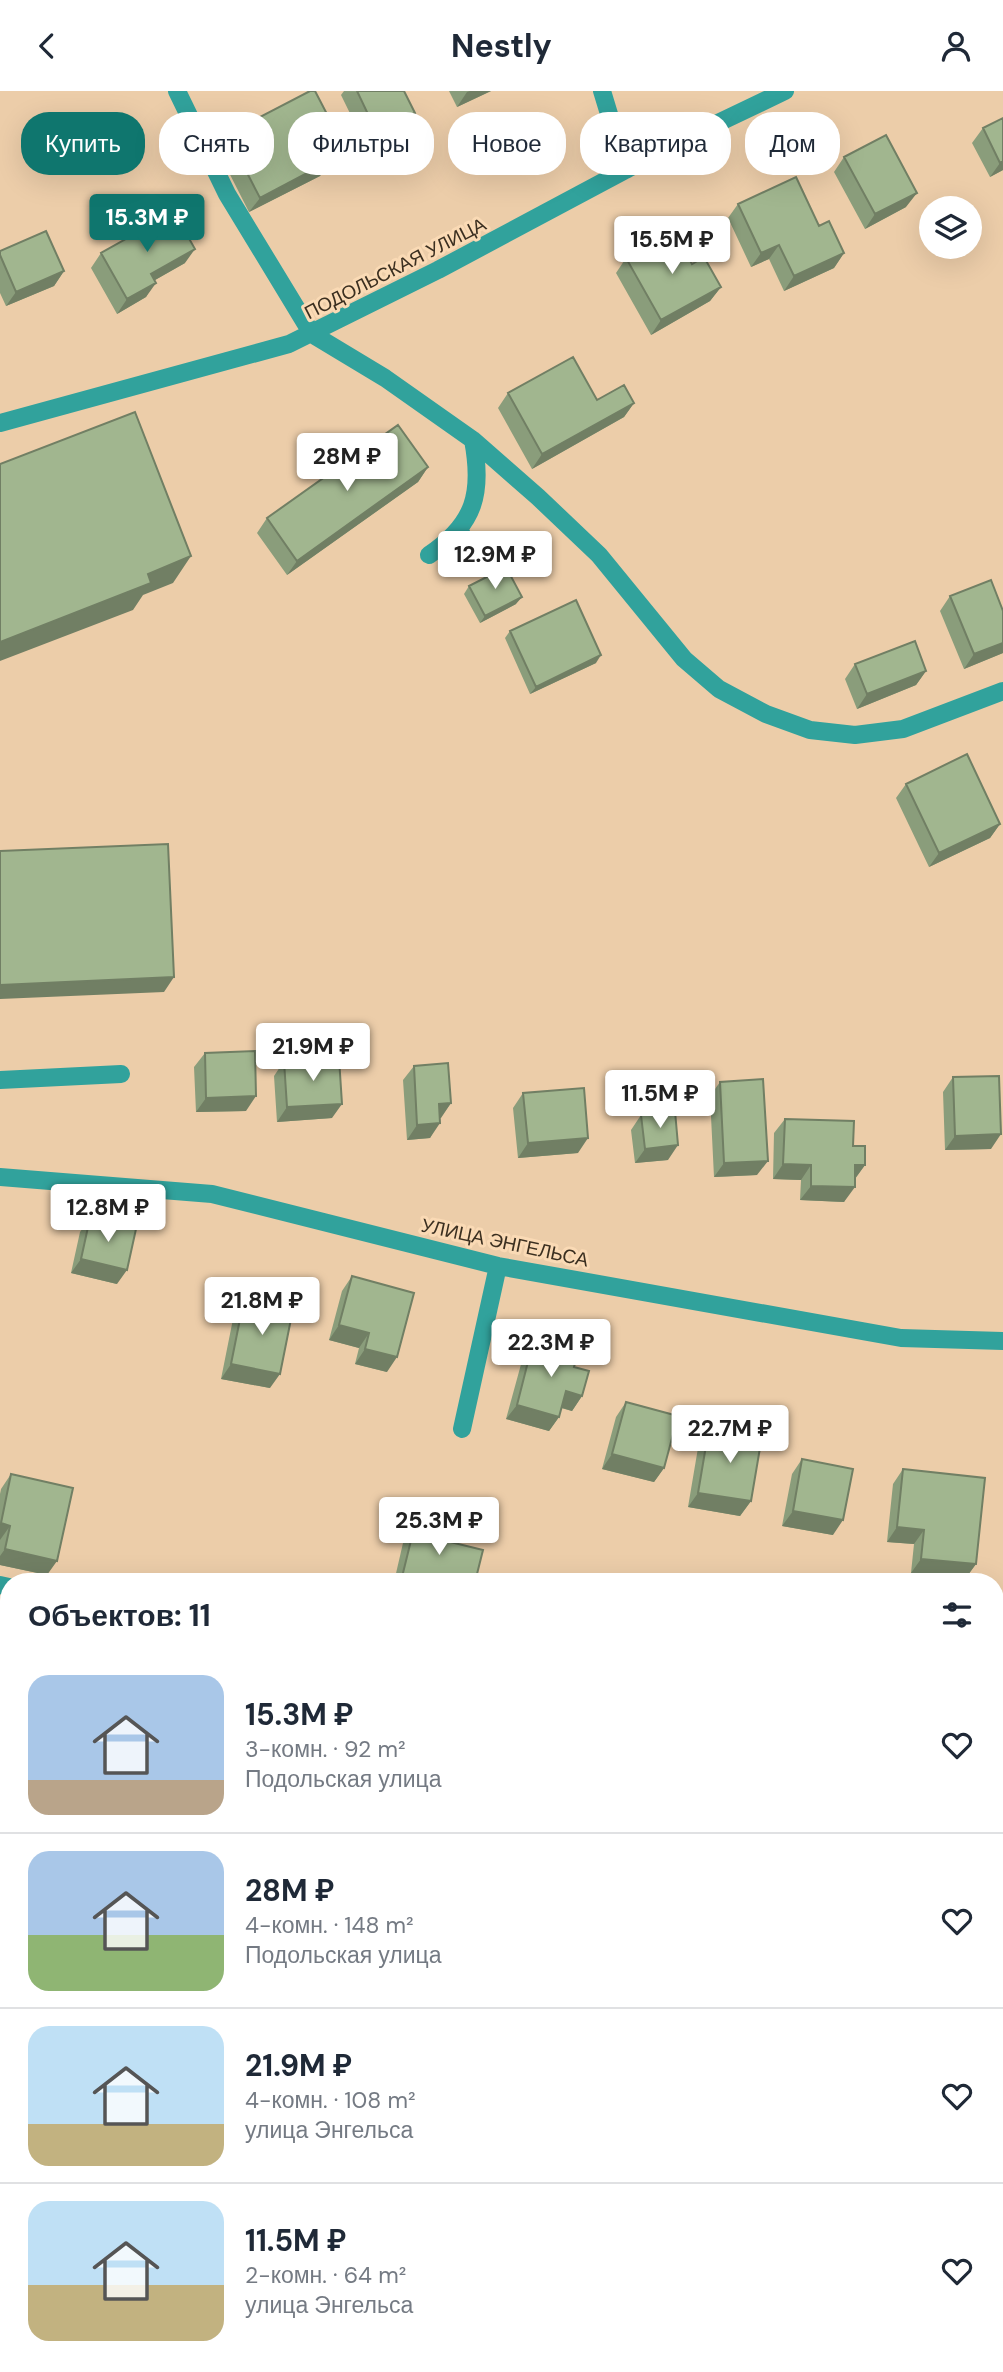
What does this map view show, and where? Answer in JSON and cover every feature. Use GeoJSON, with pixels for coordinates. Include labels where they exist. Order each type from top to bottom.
{"type":"FeatureCollection","features":[{"type":"Feature","properties":{"kind":"street"},"geometry":{"type":"LineString","coordinates":[[177,91],[227,194],[312,334],[385,378],[472,440],[599,555],[684,659],[719,689],[766,715],[810,730],[855,735],[903,729],[1003,691]]}},
{"type":"Feature","properties":{"kind":"street"},"geometry":{"type":"LineString","coordinates":[[602,91],[608,112]]}},
{"type":"Feature","properties":{"kind":"street","name":"ПОДОЛЬСКАЯ УЛИЦА"},"geometry":{"type":"LineString","coordinates":[[731,118],[785,91]]}},
{"type":"Feature","properties":{"kind":"street","name":"ПОДОЛЬСКАЯ УЛИЦА"},"geometry":{"type":"LineString","coordinates":[[0,423],[289,344],[616,175]]}},
{"type":"Feature","properties":{"kind":"street"},"geometry":{"type":"LineString","coordinates":[[429,555],[460,531],[470,513],[478,479],[472,440]]}},
{"type":"Feature","properties":{"kind":"street"},"geometry":{"type":"LineString","coordinates":[[460,531],[477,564]]}},
{"type":"Feature","properties":{"kind":"street"},"geometry":{"type":"LineString","coordinates":[[0,1080],[121,1075]]}},
{"type":"Feature","properties":{"kind":"street","name":"УЛИЦА ЭНГЕЛЬСА"},"geometry":{"type":"LineString","coordinates":[[0,1177],[212,1194],[498,1266],[901,1338],[1003,1341]]}},
{"type":"Feature","properties":{"kind":"street"},"geometry":{"type":"LineString","coordinates":[[462,1429],[498,1266]]}},
{"type":"Feature","properties":{"kind":"building"},"geometry":{"type":"Polygon","coordinates":[[[315,91],[326,112],[288,112],[288,175],[304,175],[260,198],[248,175],[274,175],[274,112],[269,112],[315,91]]]}},
{"type":"Feature","properties":{"kind":"building"},"geometry":{"type":"Polygon","coordinates":[[[357,91],[404,91],[414,112],[367,112],[357,91]]]}},
{"type":"Feature","properties":{"kind":"building"},"geometry":{"type":"Polygon","coordinates":[[[1003,118],[1003,161],[1000,163],[983,128],[1003,118]]]}},
{"type":"Feature","properties":{"kind":"building"},"geometry":{"type":"Polygon","coordinates":[[[886,135],[917,193],[875,214],[844,157],[886,135]]]}},
{"type":"Feature","properties":{"kind":"building"},"geometry":{"type":"Polygon","coordinates":[[[796,177],[819,226],[829,221],[844,253],[794,276],[779,245],[761,253],[738,204],[796,177]]]}},
{"type":"Feature","properties":{"kind":"building"},"geometry":{"type":"Polygon","coordinates":[[[174,212],[195,249],[151,274],[156,283],[127,299],[101,253],[174,212]]]}},
{"type":"Feature","properties":{"kind":"building"},"geometry":{"type":"Polygon","coordinates":[[[46,231],[64,271],[16,292],[0,251],[46,231]]]}},
{"type":"Feature","properties":{"kind":"building"},"geometry":{"type":"Polygon","coordinates":[[[674,231],[692,264],[704,257],[721,287],[661,320],[626,258],[674,231]]]}},
{"type":"Feature","properties":{"kind":"building"},"geometry":{"type":"Polygon","coordinates":[[[573,357],[597,400],[624,385],[634,403],[542,454],[508,393],[573,357]]]}},
{"type":"Feature","properties":{"kind":"building"},"geometry":{"type":"Polygon","coordinates":[[[135,412],[191,556],[148,574],[151,583],[0,642],[0,464],[135,412]]]}},
{"type":"Feature","properties":{"kind":"building"},"geometry":{"type":"Polygon","coordinates":[[[398,425],[428,467],[297,561],[267,518],[398,425]]]}},
{"type":"Feature","properties":{"kind":"building"},"geometry":{"type":"Polygon","coordinates":[[[506,567],[522,597],[485,616],[469,586],[506,567]]]}},
{"type":"Feature","properties":{"kind":"building"},"geometry":{"type":"Polygon","coordinates":[[[991,580],[1003,611],[1003,643],[974,654],[950,596],[991,580]]]}},
{"type":"Feature","properties":{"kind":"building"},"geometry":{"type":"Polygon","coordinates":[[[576,600],[601,655],[536,687],[510,631],[576,600]]]}},
{"type":"Feature","properties":{"kind":"building"},"geometry":{"type":"Polygon","coordinates":[[[915,641],[926,671],[867,694],[855,664],[915,641]]]}},
{"type":"Feature","properties":{"kind":"building"},"geometry":{"type":"Polygon","coordinates":[[[967,754],[1000,824],[939,853],[906,784],[967,754]]]}},
{"type":"Feature","properties":{"kind":"building"},"geometry":{"type":"Polygon","coordinates":[[[168,844],[174,977],[0,985],[0,851],[168,844]]]}},
{"type":"Feature","properties":{"kind":"building"},"geometry":{"type":"Polygon","coordinates":[[[255,1051],[256,1096],[206,1098],[205,1053],[255,1051]]]}},
{"type":"Feature","properties":{"kind":"building"},"geometry":{"type":"Polygon","coordinates":[[[339,1058],[342,1104],[287,1107],[284,1061],[339,1058]]]}},
{"type":"Feature","properties":{"kind":"building"},"geometry":{"type":"Polygon","coordinates":[[[448,1063],[451,1103],[439,1104],[440,1123],[417,1125],[414,1066],[448,1063]]]}},
{"type":"Feature","properties":{"kind":"building"},"geometry":{"type":"Polygon","coordinates":[[[999,1076],[1001,1134],[955,1136],[953,1077],[999,1076]]]}},
{"type":"Feature","properties":{"kind":"building"},"geometry":{"type":"Polygon","coordinates":[[[763,1079],[768,1161],[724,1163],[720,1082],[763,1079]]]}},
{"type":"Feature","properties":{"kind":"building"},"geometry":{"type":"Polygon","coordinates":[[[584,1088],[588,1138],[528,1143],[523,1093],[584,1088]]]}},
{"type":"Feature","properties":{"kind":"building"},"geometry":{"type":"Polygon","coordinates":[[[675,1111],[678,1145],[645,1149],[641,1115],[675,1111]]]}},
{"type":"Feature","properties":{"kind":"building"},"geometry":{"type":"Polygon","coordinates":[[[785,1119],[854,1121],[853,1146],[865,1146],[865,1165],[855,1165],[855,1187],[811,1186],[811,1165],[783,1164],[785,1119]]]}},
{"type":"Feature","properties":{"kind":"building"},"geometry":{"type":"Polygon","coordinates":[[[90,1218],[136,1229],[127,1270],[81,1259],[90,1218]]]}},
{"type":"Feature","properties":{"kind":"building"},"geometry":{"type":"Polygon","coordinates":[[[352,1276],[414,1293],[397,1357],[365,1349],[369,1333],[339,1325],[352,1276]]]}},
{"type":"Feature","properties":{"kind":"building"},"geometry":{"type":"Polygon","coordinates":[[[244,1299],[293,1309],[280,1374],[231,1364],[244,1299]]]}},
{"type":"Feature","properties":{"kind":"building"},"geometry":{"type":"Polygon","coordinates":[[[533,1342],[578,1354],[574,1367],[589,1371],[582,1396],[566,1391],[559,1417],[517,1405],[533,1342]]]}},
{"type":"Feature","properties":{"kind":"building"},"geometry":{"type":"Polygon","coordinates":[[[626,1402],[678,1416],[664,1468],[612,1454],[626,1402]]]}},
{"type":"Feature","properties":{"kind":"building"},"geometry":{"type":"Polygon","coordinates":[[[709,1428],[762,1436],[751,1501],[698,1493],[709,1428]]]}},
{"type":"Feature","properties":{"kind":"building"},"geometry":{"type":"Polygon","coordinates":[[[802,1459],[853,1469],[843,1520],[793,1511],[802,1459]]]}},
{"type":"Feature","properties":{"kind":"building"},"geometry":{"type":"Polygon","coordinates":[[[903,1469],[985,1478],[976,1564],[921,1559],[924,1530],[897,1527],[903,1469]]]}},
{"type":"Feature","properties":{"kind":"building"},"geometry":{"type":"Polygon","coordinates":[[[11,1474],[73,1488],[57,1561],[5,1549],[10,1526],[1,1523],[11,1474]]]}},
{"type":"Feature","properties":{"kind":"building"},"geometry":{"type":"Polygon","coordinates":[[[417,1516],[438,1521],[434,1538],[483,1550],[477,1573],[403,1573],[417,1516]]]}}]}
